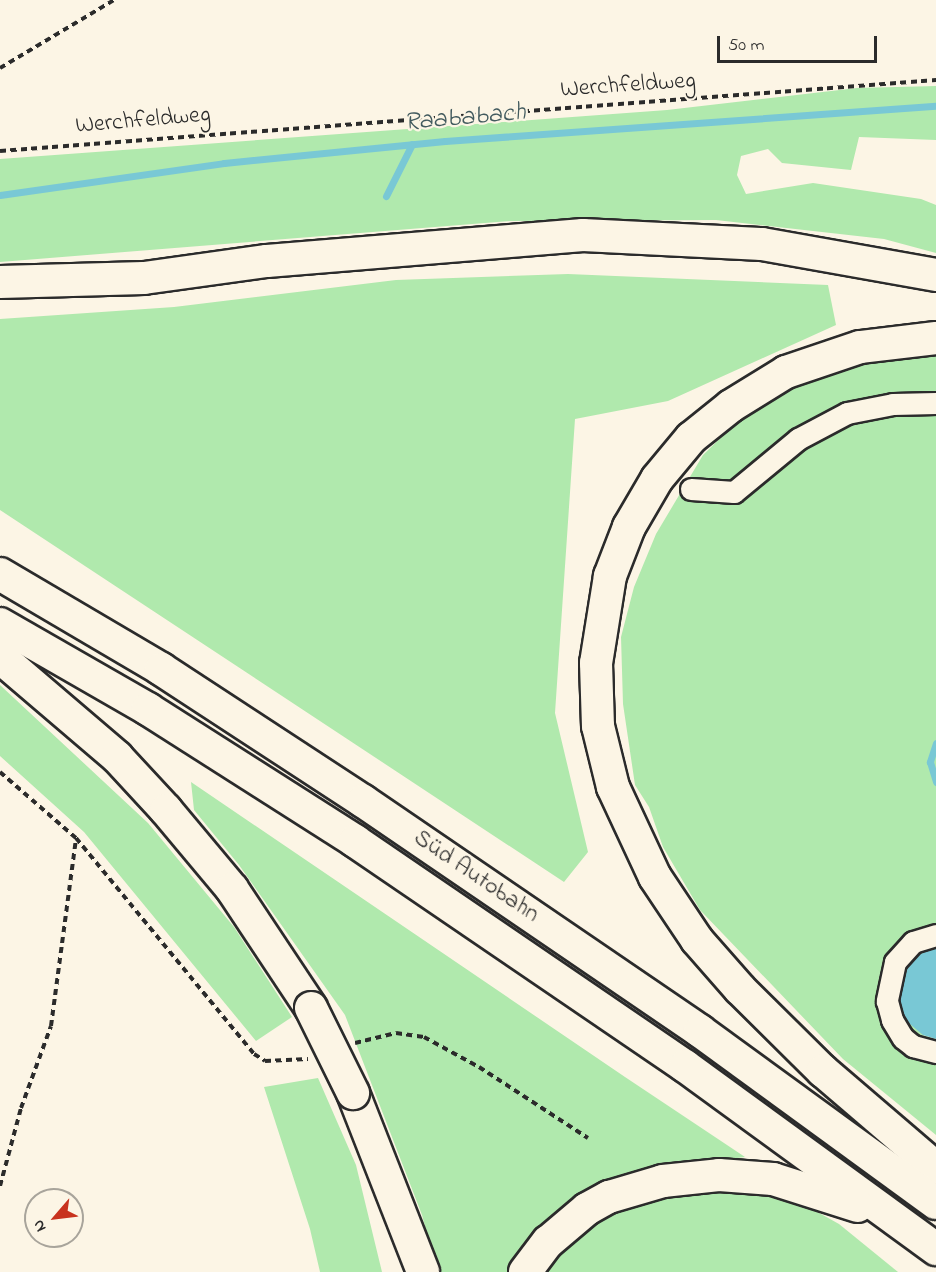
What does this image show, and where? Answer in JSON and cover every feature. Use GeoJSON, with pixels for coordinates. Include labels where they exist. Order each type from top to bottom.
{"type":"FeatureCollection","features":[{"type":"Feature","properties":{"kind":"highway"},"geometry":{"type":"LineString","coordinates":[[0,282],[144,278],[267,261],[583,235],[762,244],[936,275]]}},
{"type":"Feature","properties":{"kind":"highway"},"geometry":{"type":"LineString","coordinates":[[936,338],[860,347],[786,372],[731,406],[691,438],[657,479],[629,526],[610,576],[596,663],[598,726],[613,787],[655,877],[697,940],[740,989],[823,1071],[936,1168]]}},
{"type":"Feature","properties":{"kind":"highway","name":"Süd Autobahn"},"geometry":{"type":"LineString","coordinates":[[0,574],[161,669],[363,801],[700,1031],[936,1203]]}},
{"type":"Feature","properties":{"kind":"highway","name":"Süd Autobahn"},"geometry":{"type":"LineString","coordinates":[[0,624],[148,709],[355,841],[685,1066],[936,1249]]}},
{"type":"Feature","properties":{"kind":"highway"},"geometry":{"type":"LineString","coordinates":[[0,657],[117,757],[166,810],[232,889],[311,1008],[353,1093],[423,1272]]}},
{"type":"Feature","properties":{"kind":"highway"},"geometry":{"type":"LineString","coordinates":[[382,1167],[401,1272]]}},
{"type":"Feature","properties":{"kind":"highway"},"geometry":{"type":"LineString","coordinates":[[525,1272],[548,1242],[587,1209],[636,1188],[691,1177],[747,1176],[800,1185],[901,1223]]}},
{"type":"Feature","properties":{"kind":"lane"},"geometry":{"type":"LineString","coordinates":[[691,489],[734,492],[798,440],[847,413],[893,404],[936,403]]}},
{"type":"Feature","properties":{"kind":"lane"},"geometry":{"type":"LineString","coordinates":[[936,935],[913,942],[895,962],[888,1001],[892,1020],[903,1038],[913,1047],[936,1052]]}},
{"type":"Feature","properties":{"kind":"path"},"geometry":{"type":"LineString","coordinates":[[0,68],[114,0]]}},
{"type":"Feature","properties":{"kind":"path","name":"Werchfeldweg"},"geometry":{"type":"LineString","coordinates":[[0,151],[936,80]]}},
{"type":"Feature","properties":{"kind":"path"},"geometry":{"type":"LineString","coordinates":[[0,772],[76,838],[84,848]]}},
{"type":"Feature","properties":{"kind":"path"},"geometry":{"type":"LineString","coordinates":[[0,1186],[21,1108],[51,1026],[76,838]]}},
{"type":"Feature","properties":{"kind":"green space"},"geometry":{"type":"Polygon","coordinates":[[[936,86],[936,140],[859,137],[851,170],[782,163],[768,149],[741,156],[737,175],[746,194],[813,183],[921,199],[936,205],[936,253],[884,239],[716,220],[510,221],[0,262],[0,159],[667,110],[857,88],[936,86]]]}},
{"type":"Feature","properties":{"kind":"green space"},"geometry":{"type":"Polygon","coordinates":[[[568,274],[828,285],[836,325],[668,401],[575,419],[555,713],[588,852],[564,882],[0,510],[0,319],[174,307],[396,280],[568,274]]]}},
{"type":"Feature","properties":{"kind":"green space"},"geometry":{"type":"Polygon","coordinates":[[[936,355],[936,946],[929,948],[923,1035],[936,1039],[936,1135],[843,1059],[700,910],[663,847],[649,807],[635,785],[623,704],[621,637],[634,587],[656,534],[703,455],[741,418],[782,392],[835,369],[900,356],[936,355]]]}},
{"type":"Feature","properties":{"kind":"green space"},"geometry":{"type":"Polygon","coordinates":[[[0,685],[148,823],[234,927],[292,1017],[256,1041],[84,832],[0,756],[0,685]]]}},
{"type":"Feature","properties":{"kind":"green space"},"geometry":{"type":"Polygon","coordinates":[[[191,782],[745,1157],[666,1167],[510,1272],[437,1272],[422,1215],[345,1015],[239,865],[194,810],[191,782]]]}},
{"type":"Feature","properties":{"kind":"green space"},"geometry":{"type":"Polygon","coordinates":[[[318,1078],[356,1165],[382,1272],[320,1272],[310,1229],[264,1087],[318,1078]]]}},
{"type":"Feature","properties":{"kind":"green space"},"geometry":{"type":"Polygon","coordinates":[[[719,1191],[775,1196],[812,1209],[839,1224],[898,1272],[546,1272],[579,1233],[626,1208],[681,1192],[719,1191]]]}},
{"type":"Feature","properties":{"kind":"water"},"geometry":{"type":"Polygon","coordinates":[[[936,946],[936,1039],[923,1035],[904,1019],[896,996],[901,971],[908,961],[936,946]]]}},
{"type":"Feature","properties":{"kind":"waterway","name":"Raababach"},"geometry":{"type":"LineString","coordinates":[[0,195],[224,163],[445,141],[936,106]]}},
{"type":"Feature","properties":{"kind":"waterway"},"geometry":{"type":"LineString","coordinates":[[386,196],[412,144]]}},
{"type":"Feature","properties":{"kind":"waterway"},"geometry":{"type":"LineString","coordinates":[[936,743],[930,762],[936,782]]}}]}
